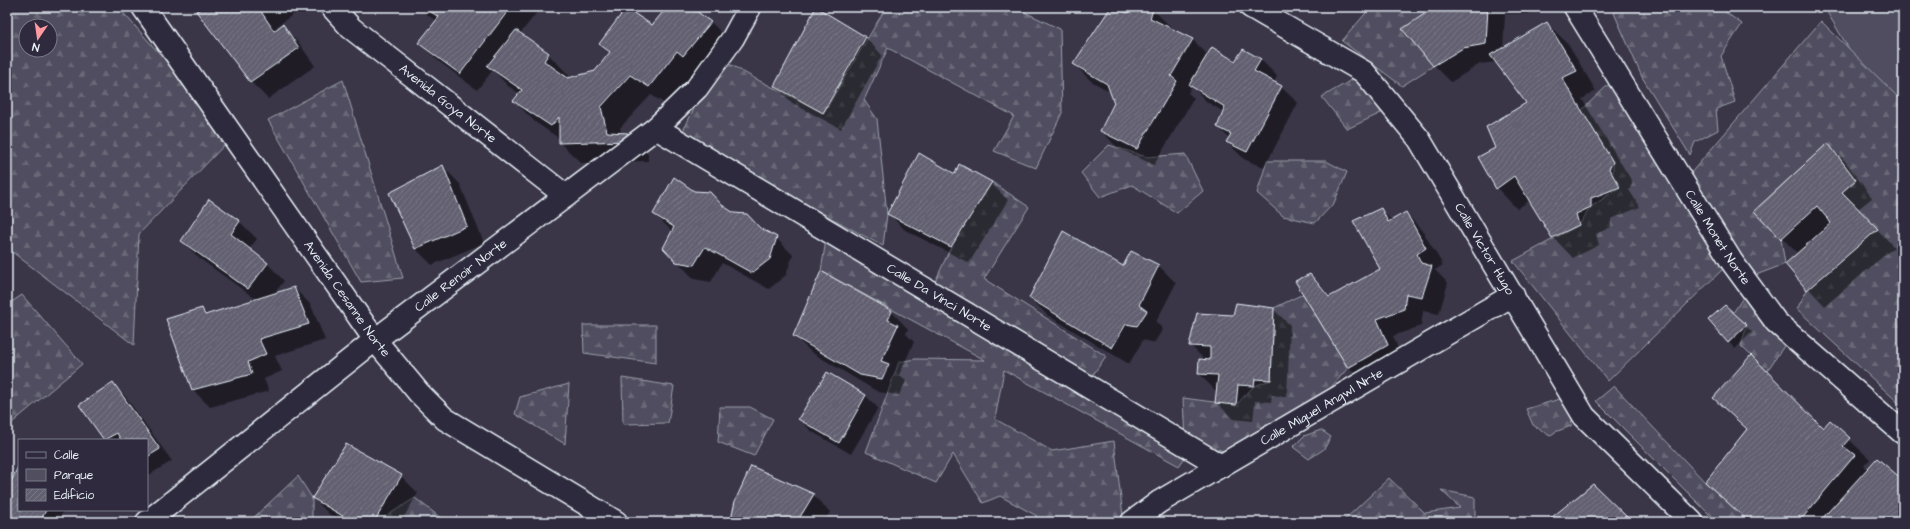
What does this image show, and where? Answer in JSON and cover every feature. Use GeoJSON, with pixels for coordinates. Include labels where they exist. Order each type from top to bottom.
{"type":"FeatureCollection","features":[{"type":"Feature","properties":{"kind":"street","name":"Avenida Cesanne Norte"},"geometry":{"type":"LineString","coordinates":[[143,7],[374,340],[420,393],[445,419],[616,522]]}},
{"type":"Feature","properties":{"kind":"street","name":"Avenida Goya Norte"},"geometry":{"type":"LineString","coordinates":[[332,7],[351,28],[566,196]]}},
{"type":"Feature","properties":{"kind":"street","name":"Calle Renoir Norte"},"geometry":{"type":"LineString","coordinates":[[147,522],[374,340],[656,128],[697,88],[733,38],[750,7]]}},
{"type":"Feature","properties":{"kind":"street","name":"Calle Victor Hugo"},"geometry":{"type":"LineString","coordinates":[[1251,7],[1364,72],[1419,139],[1584,416],[1692,522]]}},
{"type":"Feature","properties":{"kind":"street","name":"Calle Monet Norte"},"geometry":{"type":"LineString","coordinates":[[1575,7],[1732,262],[1776,322],[1903,433]]}},
{"type":"Feature","properties":{"kind":"street","name":"Calle Da Vinci Norte"},"geometry":{"type":"LineString","coordinates":[[656,128],[1222,466]]}},
{"type":"Feature","properties":{"kind":"street","name":"Calle Miguel Angwl Nrte"},"geometry":{"type":"LineString","coordinates":[[1132,522],[1159,502],[1513,296]]}},
{"type":"Feature","properties":{"kind":"green space"},"geometry":{"type":"Polygon","coordinates":[[[7,7],[118,7],[233,136],[139,234],[134,345],[7,248],[7,7]]]}},
{"type":"Feature","properties":{"kind":"green space"},"geometry":{"type":"Polygon","coordinates":[[[896,7],[1014,7],[1060,29],[1062,113],[1036,168],[994,151],[1014,116],[888,48],[864,100],[877,119],[887,214],[883,246],[680,137],[719,58],[754,78],[824,113],[885,9],[896,7]]]}},
{"type":"Feature","properties":{"kind":"green space"},"geometry":{"type":"Polygon","coordinates":[[[1371,7],[1435,7],[1433,66],[1402,86],[1342,41],[1371,7]]]}},
{"type":"Feature","properties":{"kind":"green space"},"geometry":{"type":"Polygon","coordinates":[[[1619,7],[1718,7],[1742,24],[1721,56],[1735,102],[1716,109],[1718,130],[1695,142],[1690,155],[1642,77],[1614,13],[1619,7]]]}},
{"type":"Feature","properties":{"kind":"green space"},"geometry":{"type":"Polygon","coordinates":[[[1824,7],[1903,7],[1903,110],[1867,79],[1824,7]]]}},
{"type":"Feature","properties":{"kind":"green space"},"geometry":{"type":"Polygon","coordinates":[[[1821,21],[1903,102],[1903,407],[1797,309],[1807,290],[1878,229],[1842,192],[1856,180],[1828,143],[1754,211],[1781,239],[1785,264],[1748,278],[1690,174],[1821,21]]]}},
{"type":"Feature","properties":{"kind":"green space"},"geometry":{"type":"Polygon","coordinates":[[[1360,75],[1383,112],[1347,129],[1322,97],[1360,75]]]}},
{"type":"Feature","properties":{"kind":"green space"},"geometry":{"type":"Polygon","coordinates":[[[343,80],[403,278],[361,282],[268,120],[343,80]]]}},
{"type":"Feature","properties":{"kind":"green space"},"geometry":{"type":"Polygon","coordinates":[[[1612,81],[1728,264],[1608,381],[1513,261],[1579,225],[1591,207],[1620,187],[1613,176],[1613,162],[1582,110],[1612,81]]]}},
{"type":"Feature","properties":{"kind":"green space"},"geometry":{"type":"Polygon","coordinates":[[[1109,145],[1147,157],[1185,154],[1203,191],[1177,213],[1132,185],[1100,197],[1081,173],[1109,145]]]}},
{"type":"Feature","properties":{"kind":"green space"},"geometry":{"type":"Polygon","coordinates":[[[1267,161],[1326,161],[1347,172],[1334,203],[1315,223],[1283,216],[1257,193],[1267,161]]]}},
{"type":"Feature","properties":{"kind":"green space"},"geometry":{"type":"Polygon","coordinates":[[[992,182],[1029,207],[984,279],[1106,356],[1088,382],[934,284],[951,247],[992,182]]]}},
{"type":"Feature","properties":{"kind":"green space"},"geometry":{"type":"Polygon","coordinates":[[[826,240],[1191,449],[1179,466],[1004,370],[995,419],[1052,451],[1114,441],[1123,516],[1119,522],[1031,522],[1037,516],[1000,496],[983,503],[953,454],[936,483],[866,452],[899,362],[915,359],[985,360],[821,271],[826,240]]]}},
{"type":"Feature","properties":{"kind":"green space"},"geometry":{"type":"Polygon","coordinates":[[[1303,294],[1348,368],[1327,392],[1229,452],[1185,442],[1183,398],[1236,405],[1254,386],[1271,380],[1274,308],[1303,294]]]}},
{"type":"Feature","properties":{"kind":"green space"},"geometry":{"type":"Polygon","coordinates":[[[22,295],[82,364],[7,427],[7,305],[22,295]]]}},
{"type":"Feature","properties":{"kind":"green space"},"geometry":{"type":"Polygon","coordinates":[[[1744,296],[1784,346],[1767,371],[1741,346],[1747,325],[1733,313],[1744,296]]]}},
{"type":"Feature","properties":{"kind":"green space"},"geometry":{"type":"Polygon","coordinates":[[[583,325],[656,325],[656,363],[584,353],[583,325]]]}},
{"type":"Feature","properties":{"kind":"green space"},"geometry":{"type":"Polygon","coordinates":[[[622,378],[674,386],[668,423],[623,424],[622,378]]]}},
{"type":"Feature","properties":{"kind":"green space"},"geometry":{"type":"Polygon","coordinates":[[[569,384],[565,444],[515,414],[520,397],[569,384]]]}},
{"type":"Feature","properties":{"kind":"green space"},"geometry":{"type":"Polygon","coordinates":[[[1614,386],[1705,482],[1749,522],[1717,522],[1596,401],[1614,386]]]}},
{"type":"Feature","properties":{"kind":"green space"},"geometry":{"type":"Polygon","coordinates":[[[1563,398],[1573,415],[1571,426],[1555,432],[1550,436],[1533,425],[1526,409],[1563,398]]]}},
{"type":"Feature","properties":{"kind":"green space"},"geometry":{"type":"Polygon","coordinates":[[[720,407],[750,407],[773,419],[754,456],[718,442],[720,407]]]}},
{"type":"Feature","properties":{"kind":"green space"},"geometry":{"type":"Polygon","coordinates":[[[1321,430],[1331,437],[1324,449],[1309,459],[1293,447],[1304,436],[1321,430]]]}},
{"type":"Feature","properties":{"kind":"green space"},"geometry":{"type":"Polygon","coordinates":[[[298,476],[312,498],[312,522],[249,522],[298,476]]]}},
{"type":"Feature","properties":{"kind":"green space"},"geometry":{"type":"Polygon","coordinates":[[[1389,478],[1425,513],[1460,508],[1441,490],[1475,497],[1475,522],[1342,522],[1389,478]]]}},
{"type":"Feature","properties":{"kind":"green space"},"geometry":{"type":"Polygon","coordinates":[[[415,498],[446,522],[377,522],[415,498]]]}},
{"type":"Feature","properties":{"kind":"building"},"geometry":{"type":"Polygon","coordinates":[[[203,7],[264,7],[260,10],[274,31],[283,24],[299,48],[250,82],[196,11],[203,7]]]}},
{"type":"Feature","properties":{"kind":"building"},"geometry":{"type":"Polygon","coordinates":[[[423,7],[511,7],[460,74],[418,43],[439,17],[423,7]]]}},
{"type":"Feature","properties":{"kind":"building"},"geometry":{"type":"Polygon","coordinates":[[[667,7],[691,7],[711,22],[683,56],[677,51],[649,87],[630,75],[601,107],[607,132],[628,133],[628,141],[559,143],[559,117],[551,126],[513,101],[522,90],[487,66],[516,30],[549,53],[544,61],[568,78],[595,71],[610,52],[599,44],[626,8],[652,25],[667,7]]]}},
{"type":"Feature","properties":{"kind":"building"},"geometry":{"type":"Polygon","coordinates":[[[816,7],[866,37],[823,113],[774,86],[816,7]]]}},
{"type":"Feature","properties":{"kind":"building"},"geometry":{"type":"Polygon","coordinates":[[[1111,7],[1128,13],[1131,7],[1152,7],[1154,8],[1150,18],[1193,39],[1171,76],[1177,81],[1137,149],[1100,131],[1114,103],[1107,84],[1073,64],[1111,7]]]}},
{"type":"Feature","properties":{"kind":"building"},"geometry":{"type":"Polygon","coordinates":[[[1435,7],[1488,7],[1486,44],[1463,48],[1433,66],[1402,29],[1435,7]]]}},
{"type":"Feature","properties":{"kind":"building"},"geometry":{"type":"Polygon","coordinates":[[[1547,22],[1577,71],[1562,78],[1613,162],[1609,169],[1620,187],[1591,198],[1591,207],[1576,214],[1579,225],[1552,238],[1514,176],[1496,189],[1478,157],[1495,148],[1486,127],[1526,103],[1490,55],[1547,22]]]}},
{"type":"Feature","properties":{"kind":"building"},"geometry":{"type":"Polygon","coordinates":[[[1212,47],[1235,61],[1243,49],[1261,59],[1254,71],[1282,86],[1247,152],[1226,142],[1231,134],[1217,127],[1225,107],[1189,85],[1212,47]]]}},
{"type":"Feature","properties":{"kind":"building"},"geometry":{"type":"Polygon","coordinates":[[[1828,143],[1856,180],[1842,192],[1878,229],[1807,290],[1785,264],[1831,223],[1817,206],[1781,239],[1754,211],[1828,143]]]}},
{"type":"Feature","properties":{"kind":"building"},"geometry":{"type":"Polygon","coordinates":[[[919,153],[955,174],[959,164],[992,182],[951,247],[887,214],[919,153]]]}},
{"type":"Feature","properties":{"kind":"building"},"geometry":{"type":"Polygon","coordinates":[[[443,165],[467,226],[415,249],[389,193],[443,165]]]}},
{"type":"Feature","properties":{"kind":"building"},"geometry":{"type":"Polygon","coordinates":[[[674,177],[694,191],[710,192],[722,205],[734,213],[747,214],[760,228],[777,237],[770,259],[752,273],[705,247],[694,265],[676,262],[663,248],[674,227],[653,214],[674,177]]]}},
{"type":"Feature","properties":{"kind":"building"},"geometry":{"type":"Polygon","coordinates":[[[209,199],[240,221],[231,234],[268,263],[248,289],[181,241],[209,199]]]}},
{"type":"Feature","properties":{"kind":"building"},"geometry":{"type":"Polygon","coordinates":[[[1381,208],[1388,222],[1406,212],[1426,248],[1417,254],[1421,263],[1432,266],[1422,297],[1406,294],[1404,309],[1377,319],[1388,345],[1348,368],[1295,281],[1310,274],[1329,297],[1380,269],[1353,221],[1381,208]]]}},
{"type":"Feature","properties":{"kind":"building"},"geometry":{"type":"Polygon","coordinates":[[[1063,231],[1123,266],[1131,251],[1159,265],[1139,305],[1147,311],[1137,326],[1126,324],[1112,348],[1029,298],[1063,231]]]}},
{"type":"Feature","properties":{"kind":"building"},"geometry":{"type":"Polygon","coordinates":[[[821,271],[892,311],[888,320],[898,325],[881,361],[889,364],[882,379],[860,375],[793,336],[821,271]]]}},
{"type":"Feature","properties":{"kind":"building"},"geometry":{"type":"Polygon","coordinates":[[[294,287],[309,324],[259,339],[266,354],[248,362],[252,374],[192,390],[166,319],[202,308],[205,315],[294,287]]]}},
{"type":"Feature","properties":{"kind":"building"},"geometry":{"type":"Polygon","coordinates":[[[1236,303],[1274,308],[1271,380],[1255,379],[1254,386],[1238,385],[1236,405],[1215,403],[1218,375],[1198,374],[1199,359],[1210,360],[1210,347],[1189,346],[1197,313],[1233,315],[1236,303]]]}},
{"type":"Feature","properties":{"kind":"building"},"geometry":{"type":"Polygon","coordinates":[[[1725,305],[1747,325],[1728,343],[1708,320],[1725,305]]]}},
{"type":"Feature","properties":{"kind":"building"},"geometry":{"type":"Polygon","coordinates":[[[1751,355],[1823,428],[1830,420],[1850,438],[1843,446],[1855,455],[1799,522],[1749,522],[1705,482],[1747,429],[1713,398],[1751,355]]]}},
{"type":"Feature","properties":{"kind":"building"},"geometry":{"type":"Polygon","coordinates":[[[827,372],[866,395],[839,443],[798,419],[827,372]]]}},
{"type":"Feature","properties":{"kind":"building"},"geometry":{"type":"Polygon","coordinates":[[[113,382],[160,449],[148,456],[148,439],[120,439],[117,433],[103,439],[79,405],[113,382]]]}},
{"type":"Feature","properties":{"kind":"building"},"geometry":{"type":"Polygon","coordinates":[[[346,444],[402,475],[374,522],[353,522],[312,498],[346,444]]]}},
{"type":"Feature","properties":{"kind":"building"},"geometry":{"type":"Polygon","coordinates":[[[1877,458],[1903,480],[1903,522],[1819,522],[1877,458]]]}},
{"type":"Feature","properties":{"kind":"building"},"geometry":{"type":"Polygon","coordinates":[[[751,466],[814,494],[797,522],[738,522],[731,519],[735,501],[751,466]]]}},
{"type":"Feature","properties":{"kind":"building"},"geometry":{"type":"Polygon","coordinates":[[[18,467],[18,511],[46,511],[40,522],[7,522],[7,482],[11,481],[18,467]]]}},
{"type":"Feature","properties":{"kind":"building"},"geometry":{"type":"Polygon","coordinates":[[[1593,484],[1627,517],[1620,522],[1546,522],[1593,484]]]}}]}
